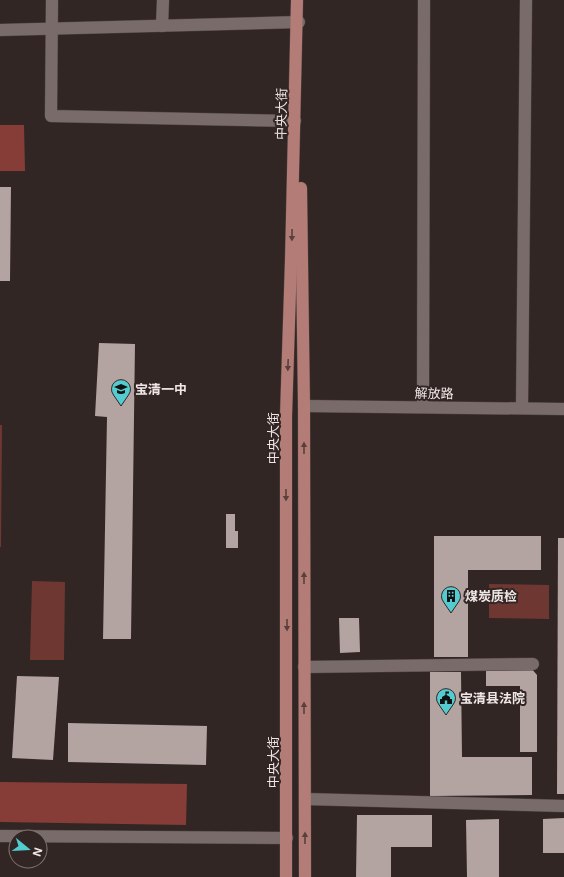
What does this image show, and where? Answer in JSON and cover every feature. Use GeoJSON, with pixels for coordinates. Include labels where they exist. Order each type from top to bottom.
{"type":"FeatureCollection","features":[{"type":"Feature","properties":{"kind":"main road","name":"中央大街"},"geometry":{"type":"LineString","coordinates":[[298,0],[304,406],[305,877]]}},
{"type":"Feature","properties":{"kind":"main road","name":"中央大街"},"geometry":{"type":"LineString","coordinates":[[286,877],[286,416],[298,22]]}},
{"type":"Feature","properties":{"kind":"street"},"geometry":{"type":"LineString","coordinates":[[52,0],[50,116],[295,121]]}},
{"type":"Feature","properties":{"kind":"street"},"geometry":{"type":"LineString","coordinates":[[162,26],[163,0]]}},
{"type":"Feature","properties":{"kind":"street"},"geometry":{"type":"LineString","coordinates":[[423,407],[424,0]]}},
{"type":"Feature","properties":{"kind":"street"},"geometry":{"type":"LineString","coordinates":[[522,408],[526,0]]}},
{"type":"Feature","properties":{"kind":"street"},"geometry":{"type":"LineString","coordinates":[[0,30],[298,22]]}},
{"type":"Feature","properties":{"kind":"street","name":"解放路"},"geometry":{"type":"LineString","coordinates":[[304,406],[564,409]]}},
{"type":"Feature","properties":{"kind":"street"},"geometry":{"type":"LineString","coordinates":[[304,667],[533,664]]}},
{"type":"Feature","properties":{"kind":"street"},"geometry":{"type":"LineString","coordinates":[[305,799],[564,806]]}},
{"type":"Feature","properties":{"kind":"street"},"geometry":{"type":"LineString","coordinates":[[0,836],[286,838]]}},
{"type":"Feature","properties":{"kind":"shaded area"},"geometry":{"type":"Polygon","coordinates":[[[0,125],[24,125],[25,171],[0,171],[0,125]]]}},
{"type":"Feature","properties":{"kind":"shaded area"},"geometry":{"type":"Polygon","coordinates":[[[0,425],[2,425],[1,547],[0,547],[0,425]]]}},
{"type":"Feature","properties":{"kind":"shaded area"},"geometry":{"type":"Polygon","coordinates":[[[32,581],[65,582],[64,660],[30,660],[32,581]]]}},
{"type":"Feature","properties":{"kind":"shaded area"},"geometry":{"type":"Polygon","coordinates":[[[489,584],[549,585],[549,619],[489,618],[489,584]]]}},
{"type":"Feature","properties":{"kind":"shaded area"},"geometry":{"type":"Polygon","coordinates":[[[0,782],[187,784],[186,825],[0,822],[0,782]]]}},
{"type":"Feature","properties":{"kind":"building"},"geometry":{"type":"Polygon","coordinates":[[[0,187],[11,187],[10,281],[0,281],[0,187]]]}},
{"type":"Feature","properties":{"kind":"building"},"geometry":{"type":"Polygon","coordinates":[[[99,343],[135,344],[131,639],[103,639],[107,417],[95,416],[99,343]]]}},
{"type":"Feature","properties":{"kind":"building"},"geometry":{"type":"Polygon","coordinates":[[[226,514],[235,514],[235,531],[238,531],[238,548],[226,548],[226,514]]]}},
{"type":"Feature","properties":{"kind":"building","name":"煤炭质检"},"geometry":{"type":"Polygon","coordinates":[[[434,536],[541,536],[541,570],[468,570],[468,657],[434,657],[434,536]]]}},
{"type":"Feature","properties":{"kind":"building"},"geometry":{"type":"Polygon","coordinates":[[[558,538],[564,538],[564,794],[557,794],[558,538]]]}},
{"type":"Feature","properties":{"kind":"building"},"geometry":{"type":"Polygon","coordinates":[[[339,618],[359,618],[360,652],[340,653],[339,618]]]}},
{"type":"Feature","properties":{"kind":"building"},"geometry":{"type":"Polygon","coordinates":[[[486,668],[531,668],[537,675],[537,752],[520,752],[520,686],[486,686],[486,668]]]}},
{"type":"Feature","properties":{"kind":"building","name":"宝清县法院"},"geometry":{"type":"Polygon","coordinates":[[[430,672],[461,672],[462,757],[532,757],[532,795],[430,796],[430,672]]]}},
{"type":"Feature","properties":{"kind":"building"},"geometry":{"type":"Polygon","coordinates":[[[17,676],[59,677],[53,760],[12,758],[17,676]]]}},
{"type":"Feature","properties":{"kind":"building"},"geometry":{"type":"Polygon","coordinates":[[[68,723],[207,726],[206,765],[68,762],[68,723]]]}},
{"type":"Feature","properties":{"kind":"building"},"geometry":{"type":"Polygon","coordinates":[[[357,815],[432,815],[432,847],[391,847],[391,877],[356,877],[357,815]]]}},
{"type":"Feature","properties":{"kind":"building"},"geometry":{"type":"Polygon","coordinates":[[[564,818],[564,853],[543,853],[543,819],[564,818]]]}},
{"type":"Feature","properties":{"kind":"building"},"geometry":{"type":"Polygon","coordinates":[[[499,819],[499,877],[467,877],[466,820],[499,819]]]}},
{"type":"Feature","properties":{"kind":"place","name":"宝清一中"},"geometry":{"type":"Point","coordinates":[121,406]}},
{"type":"Feature","properties":{"kind":"place","name":"煤炭质检"},"geometry":{"type":"Point","coordinates":[451,613]}},
{"type":"Feature","properties":{"kind":"place","name":"宝清县法院"},"geometry":{"type":"Point","coordinates":[446,715]}}]}
